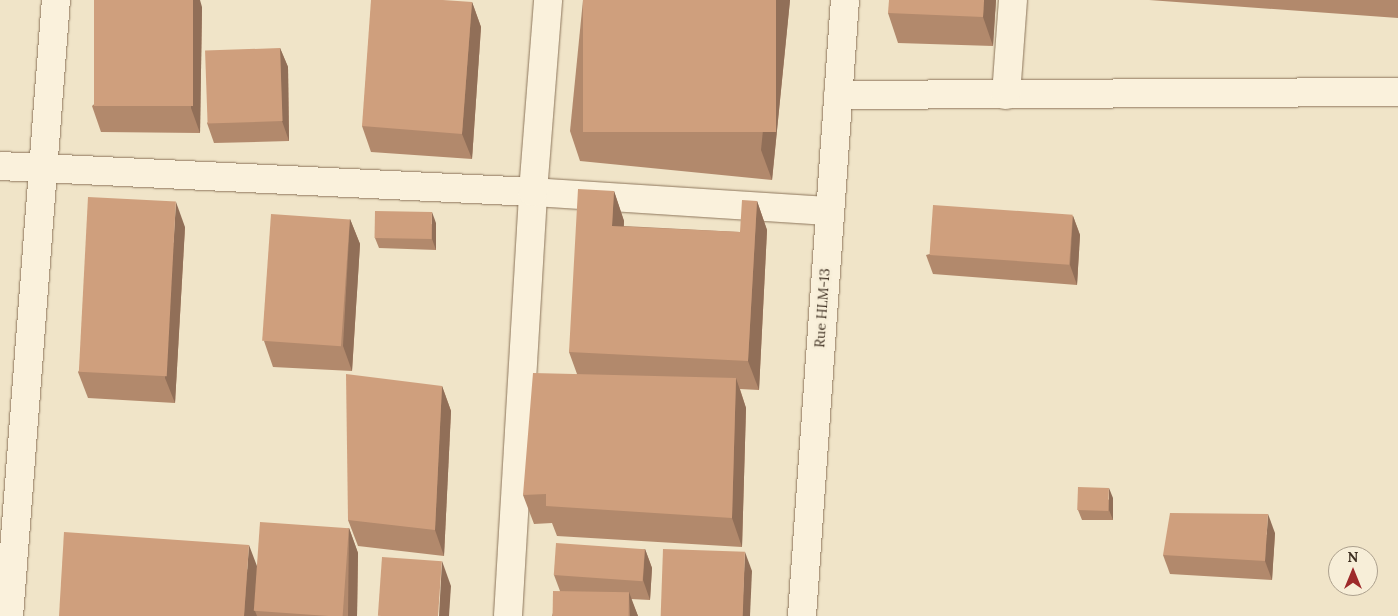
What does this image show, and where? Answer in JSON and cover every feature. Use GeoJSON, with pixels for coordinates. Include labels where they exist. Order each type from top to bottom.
{"type":"FeatureCollection","features":[{"type":"Feature","properties":{"kind":"street"},"geometry":{"type":"LineString","coordinates":[[10,616],[56,0]]}},
{"type":"Feature","properties":{"kind":"street"},"geometry":{"type":"LineString","coordinates":[[508,616],[533,192],[548,0]]}},
{"type":"Feature","properties":{"kind":"street","name":"Rue HLM-13"},"geometry":{"type":"LineString","coordinates":[[802,616],[845,0]]}},
{"type":"Feature","properties":{"kind":"street"},"geometry":{"type":"LineString","coordinates":[[1006,95],[1013,0]]}},
{"type":"Feature","properties":{"kind":"street"},"geometry":{"type":"LineString","coordinates":[[838,95],[1398,92]]}},
{"type":"Feature","properties":{"kind":"street"},"geometry":{"type":"LineString","coordinates":[[0,166],[533,192],[829,211]]}},
{"type":"Feature","properties":{"kind":"building"},"geometry":{"type":"Polygon","coordinates":[[[94,0],[193,0],[193,106],[94,106],[94,0]]]}},
{"type":"Feature","properties":{"kind":"building"},"geometry":{"type":"Polygon","coordinates":[[[371,0],[472,2],[462,134],[362,126],[371,0]]]}},
{"type":"Feature","properties":{"kind":"building"},"geometry":{"type":"Polygon","coordinates":[[[583,0],[776,0],[776,132],[583,132],[583,0]]]}},
{"type":"Feature","properties":{"kind":"building"},"geometry":{"type":"Polygon","coordinates":[[[889,0],[984,0],[983,17],[888,13],[889,0]]]}},
{"type":"Feature","properties":{"kind":"building"},"geometry":{"type":"Polygon","coordinates":[[[280,48],[283,121],[208,124],[205,51],[280,48]]]}},
{"type":"Feature","properties":{"kind":"building"},"geometry":{"type":"Polygon","coordinates":[[[578,189],[614,191],[612,226],[740,232],[742,200],[757,201],[748,361],[569,352],[578,189]]]}},
{"type":"Feature","properties":{"kind":"building"},"geometry":{"type":"Polygon","coordinates":[[[88,197],[176,202],[167,376],[79,372],[88,197]]]}},
{"type":"Feature","properties":{"kind":"building"},"geometry":{"type":"Polygon","coordinates":[[[933,205],[1073,215],[1069,265],[930,255],[933,205]]]}},
{"type":"Feature","properties":{"kind":"building"},"geometry":{"type":"Polygon","coordinates":[[[375,211],[432,212],[432,239],[375,238],[375,211]]]}},
{"type":"Feature","properties":{"kind":"building"},"geometry":{"type":"Polygon","coordinates":[[[271,214],[350,220],[341,346],[262,341],[271,214]]]}},
{"type":"Feature","properties":{"kind":"building"},"geometry":{"type":"Polygon","coordinates":[[[533,373],[736,378],[732,518],[546,506],[546,494],[523,495],[533,373]]]}},
{"type":"Feature","properties":{"kind":"building"},"geometry":{"type":"Polygon","coordinates":[[[346,374],[442,386],[435,530],[348,520],[346,374]]]}},
{"type":"Feature","properties":{"kind":"building"},"geometry":{"type":"Polygon","coordinates":[[[1078,487],[1109,488],[1108,511],[1077,510],[1078,487]]]}},
{"type":"Feature","properties":{"kind":"building"},"geometry":{"type":"Polygon","coordinates":[[[1170,513],[1268,514],[1265,561],[1163,555],[1170,513]]]}},
{"type":"Feature","properties":{"kind":"building"},"geometry":{"type":"Polygon","coordinates":[[[260,522],[349,528],[343,616],[254,611],[260,522]]]}},
{"type":"Feature","properties":{"kind":"building"},"geometry":{"type":"Polygon","coordinates":[[[64,532],[249,545],[244,616],[59,616],[64,532]]]}},
{"type":"Feature","properties":{"kind":"building"},"geometry":{"type":"Polygon","coordinates":[[[556,543],[645,549],[643,581],[554,575],[556,543]]]}},
{"type":"Feature","properties":{"kind":"building"},"geometry":{"type":"Polygon","coordinates":[[[663,549],[745,552],[743,616],[661,616],[663,549]]]}},
{"type":"Feature","properties":{"kind":"building"},"geometry":{"type":"Polygon","coordinates":[[[382,557],[442,561],[438,616],[378,616],[382,557]]]}},
{"type":"Feature","properties":{"kind":"building"},"geometry":{"type":"Polygon","coordinates":[[[553,591],[629,592],[629,616],[553,616],[553,591]]]}}]}
